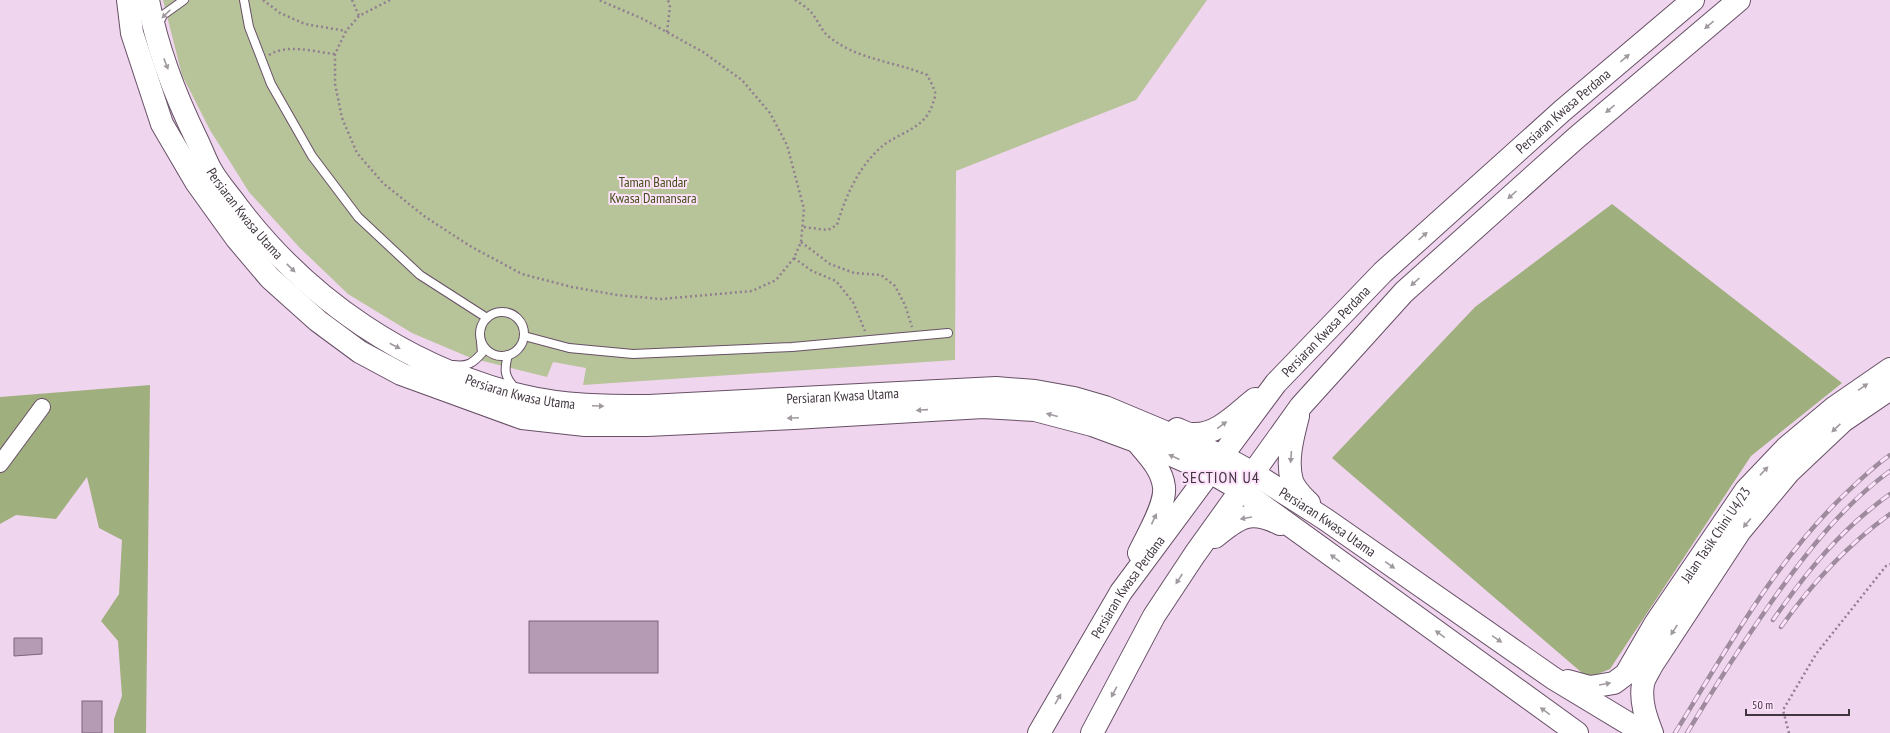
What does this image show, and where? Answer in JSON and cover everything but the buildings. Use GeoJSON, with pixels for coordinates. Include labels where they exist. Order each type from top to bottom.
{"type":"FeatureCollection","features":[{"type":"Feature","properties":{"kind":"main road","name":"Persiaran Kwasa Utama"},"geometry":{"type":"LineString","coordinates":[[128,0],[132,34],[162,124],[196,182],[237,239],[270,278],[318,321],[360,352],[401,374],[522,418],[585,425],[647,425],[794,418],[983,406],[1035,410],[1092,425],[1137,442],[1216,464]]}},
{"type":"Feature","properties":{"kind":"main road","name":"Persiaran Kwasa Utama"},"geometry":{"type":"LineString","coordinates":[[148,0],[154,34],[185,114],[212,172],[253,226],[291,269],[333,304],[380,338],[421,359],[467,379],[523,396],[596,406],[649,406],[996,388],[1035,391],[1074,398],[1105,407],[1247,481],[1325,519],[1553,678],[1644,733]]}},
{"type":"Feature","properties":{"kind":"main road","name":"Persiaran Kwasa Perdana"},"geometry":{"type":"LineString","coordinates":[[1039,733],[1121,592],[1276,383],[1383,272],[1562,112],[1693,0]]}},
{"type":"Feature","properties":{"kind":"main road","name":"Persiaran Kwasa Perdana"},"geometry":{"type":"LineString","coordinates":[[1092,733],[1154,616],[1195,554],[1301,406],[1404,292],[1576,138],[1739,0]]}},
{"type":"Feature","properties":{"kind":"main road","name":"Jalan Tasik Chini U4/23"},"geometry":{"type":"LineString","coordinates":[[1553,678],[1590,687],[1614,683],[1626,674],[1655,624],[1746,490],[1786,448],[1835,407],[1890,369]]}},
{"type":"Feature","properties":{"kind":"main road"},"geometry":{"type":"LineString","coordinates":[[1105,407],[1192,434],[1206,433],[1218,428],[1276,383]]}},
{"type":"Feature","properties":{"kind":"main road","name":"Jalan Tasik Chini U4/23"},"geometry":{"type":"LineString","coordinates":[[1652,733],[1645,716],[1642,701],[1643,684],[1652,664],[1740,531],[1789,472],[1843,421],[1890,389]]}},
{"type":"Feature","properties":{"kind":"main road"},"geometry":{"type":"LineString","coordinates":[[1301,406],[1292,442],[1290,465],[1292,481],[1299,492],[1325,519]]}},
{"type":"Feature","properties":{"kind":"main road"},"geometry":{"type":"LineString","coordinates":[[1121,592],[1161,504],[1164,487],[1160,475],[1152,460],[1137,442]]}},
{"type":"Feature","properties":{"kind":"main road","name":"Persiaran Kwasa Utama"},"geometry":{"type":"LineString","coordinates":[[1247,481],[1308,538],[1569,730]]}},
{"type":"Feature","properties":{"kind":"main road"},"geometry":{"type":"LineString","coordinates":[[1195,554],[1234,521],[1246,517],[1266,517],[1308,538]]}},
{"type":"Feature","properties":{"kind":"street"},"geometry":{"type":"LineString","coordinates":[[0,464],[42,407]]}},
{"type":"Feature","properties":{"kind":"lane"},"geometry":{"type":"LineString","coordinates":[[154,34],[163,15],[184,0]]}},
{"type":"Feature","properties":{"kind":"lane"},"geometry":{"type":"LineString","coordinates":[[244,0],[249,27],[271,84],[312,156],[358,217],[420,275],[487,318]]}},
{"type":"Feature","properties":{"kind":"lane"},"geometry":{"type":"LineString","coordinates":[[421,359],[460,366],[473,363],[482,353],[481,339],[483,324],[487,318],[499,312],[512,314],[522,324],[524,336],[517,350],[508,355],[496,355],[484,346],[481,339]]}},
{"type":"Feature","properties":{"kind":"lane"},"geometry":{"type":"LineString","coordinates":[[524,336],[569,348],[633,354],[792,347],[948,333]]}},
{"type":"Feature","properties":{"kind":"lane"},"geometry":{"type":"LineString","coordinates":[[508,355],[505,368],[508,381],[523,396]]}},
{"type":"Feature","properties":{"kind":"path"},"geometry":{"type":"LineString","coordinates":[[263,0],[280,13],[305,24],[346,31]]}},
{"type":"Feature","properties":{"kind":"path"},"geometry":{"type":"LineString","coordinates":[[352,0],[359,16]]}},
{"type":"Feature","properties":{"kind":"path"},"geometry":{"type":"LineString","coordinates":[[390,0],[359,16],[346,31],[335,54],[334,84],[342,118],[357,153],[383,183],[424,216],[470,246],[522,274],[572,287],[617,295],[660,299],[752,291],[776,280],[794,258],[802,242],[804,209],[787,145],[770,113],[742,80],[703,52],[667,32],[599,0]]}},
{"type":"Feature","properties":{"kind":"path"},"geometry":{"type":"LineString","coordinates":[[667,32],[670,7],[668,0]]}},
{"type":"Feature","properties":{"kind":"path"},"geometry":{"type":"LineString","coordinates":[[795,0],[810,11],[827,35],[851,51],[881,62],[908,67],[928,75],[936,93],[931,110],[922,124],[899,134],[878,149],[858,175],[843,205],[837,225],[828,230],[803,226]]}},
{"type":"Feature","properties":{"kind":"path"},"geometry":{"type":"LineString","coordinates":[[262,59],[277,50],[292,48],[335,54]]}},
{"type":"Feature","properties":{"kind":"path"},"geometry":{"type":"LineString","coordinates":[[802,242],[830,264],[854,273],[881,275],[895,286],[905,305],[915,336]]}},
{"type":"Feature","properties":{"kind":"path"},"geometry":{"type":"LineString","coordinates":[[794,258],[812,271],[836,281],[852,302],[869,340]]}},
{"type":"Feature","properties":{"kind":"path"},"geometry":{"type":"LineString","coordinates":[[1789,733],[1783,710],[1816,654],[1886,566],[1890,564]]}},
{"type":"Feature","properties":{"kind":"green space","name":"Taman Bandar Kwasa Damansara"},"geometry":{"type":"Polygon","coordinates":[[[163,0],[1207,0],[1136,100],[956,171],[955,360],[583,385],[586,368],[553,362],[547,377],[471,358],[412,333],[348,294],[300,248],[249,192],[210,130],[182,75],[163,0]]]}},
{"type":"Feature","properties":{"kind":"green space"},"geometry":{"type":"Polygon","coordinates":[[[1612,204],[1842,383],[1751,456],[1610,669],[1588,678],[1332,458],[1475,307],[1612,204]]]}},
{"type":"Feature","properties":{"kind":"green space"},"geometry":{"type":"Polygon","coordinates":[[[150,385],[146,733],[114,733],[114,719],[122,696],[118,641],[101,621],[119,594],[122,540],[99,528],[87,477],[56,519],[16,515],[0,524],[0,397],[150,385]]]}},
{"type":"Feature","properties":{"kind":"railway"},"geometry":{"type":"LineString","coordinates":[[1675,733],[1753,607],[1797,547],[1820,519],[1846,493],[1873,468],[1890,455]]}},
{"type":"Feature","properties":{"kind":"railway"},"geometry":{"type":"LineString","coordinates":[[1687,733],[1750,633],[1798,565],[1841,514],[1873,484],[1890,471]]}},
{"type":"Feature","properties":{"kind":"railway"},"geometry":{"type":"LineString","coordinates":[[1773,620],[1799,584],[1826,552],[1856,522],[1890,494]]}},
{"type":"Feature","properties":{"kind":"railway"},"geometry":{"type":"LineString","coordinates":[[1781,627],[1805,595],[1844,552],[1890,514]]}},
{"type":"Feature","properties":{"kind":"district","name":"SECTION U4"},"geometry":{"type":"Point","coordinates":[1221,477]}}]}
